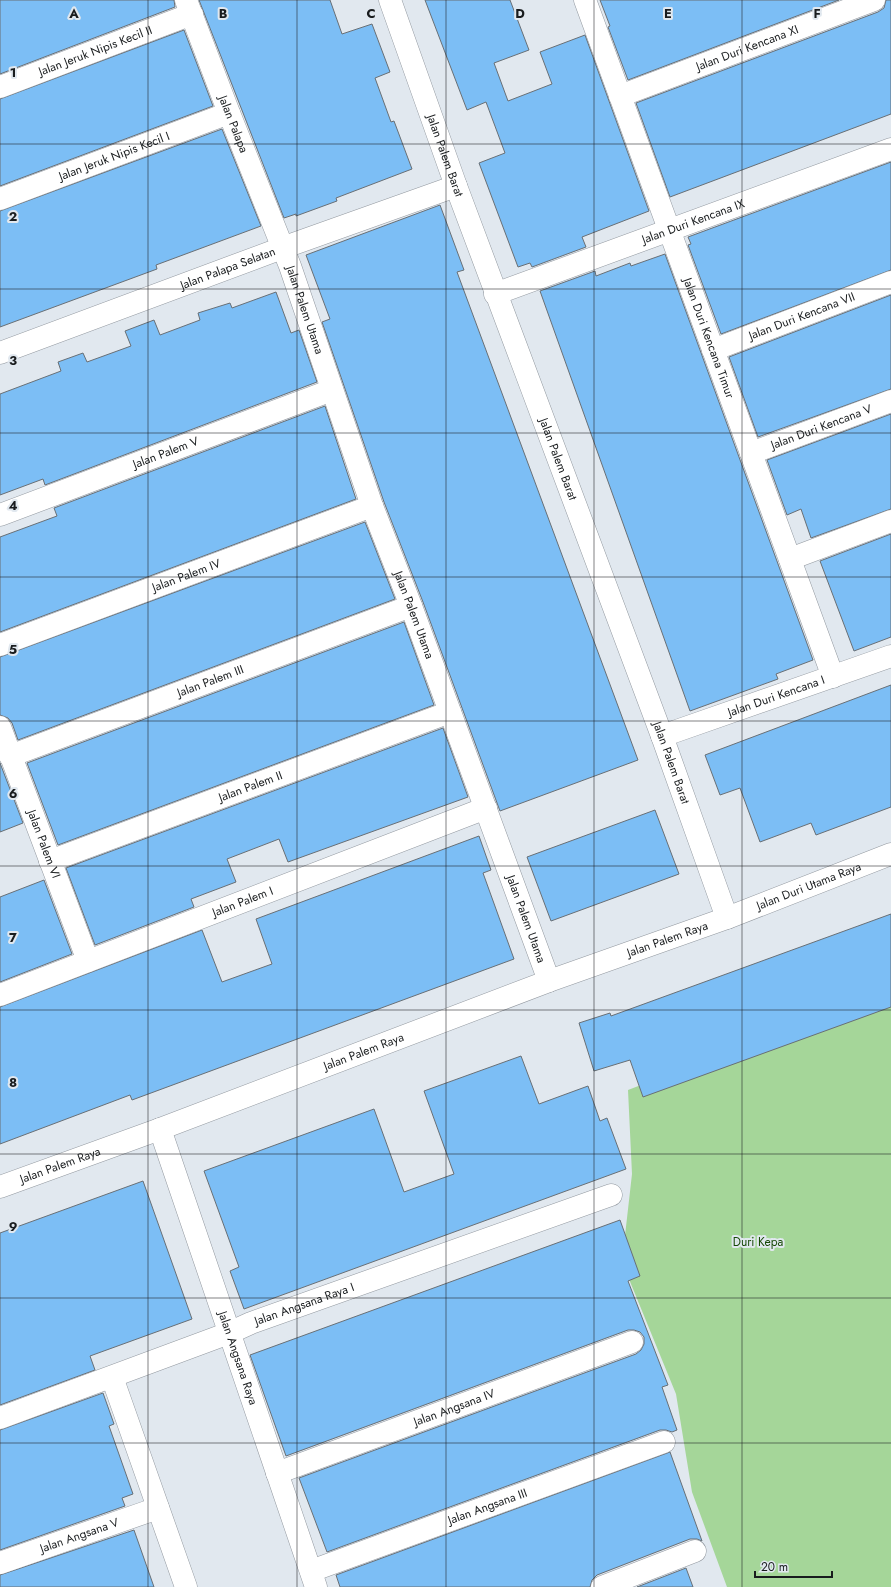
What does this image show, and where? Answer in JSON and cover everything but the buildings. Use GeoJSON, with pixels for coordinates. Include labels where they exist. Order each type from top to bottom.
{"type":"FeatureCollection","features":[{"type":"Feature","properties":{"kind":"street","name":"Jalan Palem Barat"},"geometry":{"type":"LineString","coordinates":[[390,0],[495,294],[662,736],[727,918]]}},
{"type":"Feature","properties":{"kind":"street","name":"Jalan Duri Kencana Timur"},"geometry":{"type":"LineString","coordinates":[[585,0],[833,677]]}},
{"type":"Feature","properties":{"kind":"street","name":"Jalan Duri Kencana XI"},"geometry":{"type":"LineString","coordinates":[[620,96],[874,0]]}},
{"type":"Feature","properties":{"kind":"street","name":"Jalan Jeruk Nipis Kecil II"},"geometry":{"type":"LineString","coordinates":[[0,87],[189,7]]}},
{"type":"Feature","properties":{"kind":"street","name":"Jalan Palapa"},"geometry":{"type":"LineString","coordinates":[[189,7],[282,248]]}},
{"type":"Feature","properties":{"kind":"street","name":"Jalan Jeruk Nipis Kecil I"},"geometry":{"type":"LineString","coordinates":[[0,199],[229,113]]}},
{"type":"Feature","properties":{"kind":"street","name":"Jalan Duri Kencana IX"},"geometry":{"type":"LineString","coordinates":[[495,294],[891,149]]}},
{"type":"Feature","properties":{"kind":"street","name":"Jalan Palapa Selatan"},"geometry":{"type":"LineString","coordinates":[[0,353],[282,248],[456,186]]}},
{"type":"Feature","properties":{"kind":"street","name":"Jalan Palem Utama"},"geometry":{"type":"LineString","coordinates":[[282,248],[290,266],[372,506],[411,606],[549,981]]}},
{"type":"Feature","properties":{"kind":"street","name":"Jalan Duri Kencana VII"},"geometry":{"type":"LineString","coordinates":[[713,350],[891,282]]}},
{"type":"Feature","properties":{"kind":"street","name":"Jalan Palem V"},"geometry":{"type":"LineString","coordinates":[[0,515],[332,390]]}},
{"type":"Feature","properties":{"kind":"street","name":"Jalan Duri Kencana V"},"geometry":{"type":"LineString","coordinates":[[751,453],[891,401]]}},
{"type":"Feature","properties":{"kind":"street","name":"Jalan Palem IV"},"geometry":{"type":"LineString","coordinates":[[0,645],[372,506]]}},
{"type":"Feature","properties":{"kind":"street"},"geometry":{"type":"LineString","coordinates":[[790,559],[891,521]]}},
{"type":"Feature","properties":{"kind":"street","name":"Jalan Palem III"},"geometry":{"type":"LineString","coordinates":[[10,756],[411,606]]}},
{"type":"Feature","properties":{"kind":"street","name":"Jalan Duri Kencana I"},"geometry":{"type":"LineString","coordinates":[[662,736],[891,656]]}},
{"type":"Feature","properties":{"kind":"street","name":"Jalan Palem II"},"geometry":{"type":"LineString","coordinates":[[50,861],[450,712]]}},
{"type":"Feature","properties":{"kind":"street","name":"Jalan Palem VI"},"geometry":{"type":"LineString","coordinates":[[0,727],[88,961]]}},
{"type":"Feature","properties":{"kind":"street","name":"Jalan Palem I"},"geometry":{"type":"LineString","coordinates":[[0,995],[486,808]]}},
{"type":"Feature","properties":{"kind":"street","name":"Jalan Duri Utama Raya"},"geometry":{"type":"LineString","coordinates":[[727,918],[891,854]]}},
{"type":"Feature","properties":{"kind":"street","name":"Jalan Palem Raya"},"geometry":{"type":"LineString","coordinates":[[0,1187],[160,1129],[549,981],[727,918]]}},
{"type":"Feature","properties":{"kind":"street","name":"Jalan Angsana Raya"},"geometry":{"type":"LineString","coordinates":[[160,1129],[313,1579]]}},
{"type":"Feature","properties":{"kind":"street","name":"Jalan Angsana Raya I"},"geometry":{"type":"LineString","coordinates":[[0,1418],[229,1333],[251,1323],[611,1194]]}},
{"type":"Feature","properties":{"kind":"street","name":"Jalan Angsana IV"},"geometry":{"type":"LineString","coordinates":[[277,1472],[632,1342]]}},
{"type":"Feature","properties":{"kind":"street"},"geometry":{"type":"LineString","coordinates":[[112,1377],[186,1587]]}},
{"type":"Feature","properties":{"kind":"street","name":"Jalan Angsana III"},"geometry":{"type":"LineString","coordinates":[[313,1579],[664,1442]]}},
{"type":"Feature","properties":{"kind":"street","name":"Jalan Angsana V"},"geometry":{"type":"LineString","coordinates":[[0,1563],[158,1508]]}},
{"type":"Feature","properties":{"kind":"street"},"geometry":{"type":"LineString","coordinates":[[602,1587],[695,1551]]}},
{"type":"Feature","properties":{"kind":"green space","name":"Duri Kepa"},"geometry":{"type":"Polygon","coordinates":[[[891,989],[891,1587],[727,1587],[692,1492],[676,1394],[622,1262],[632,1174],[628,1090],[891,989]]]}}]}
